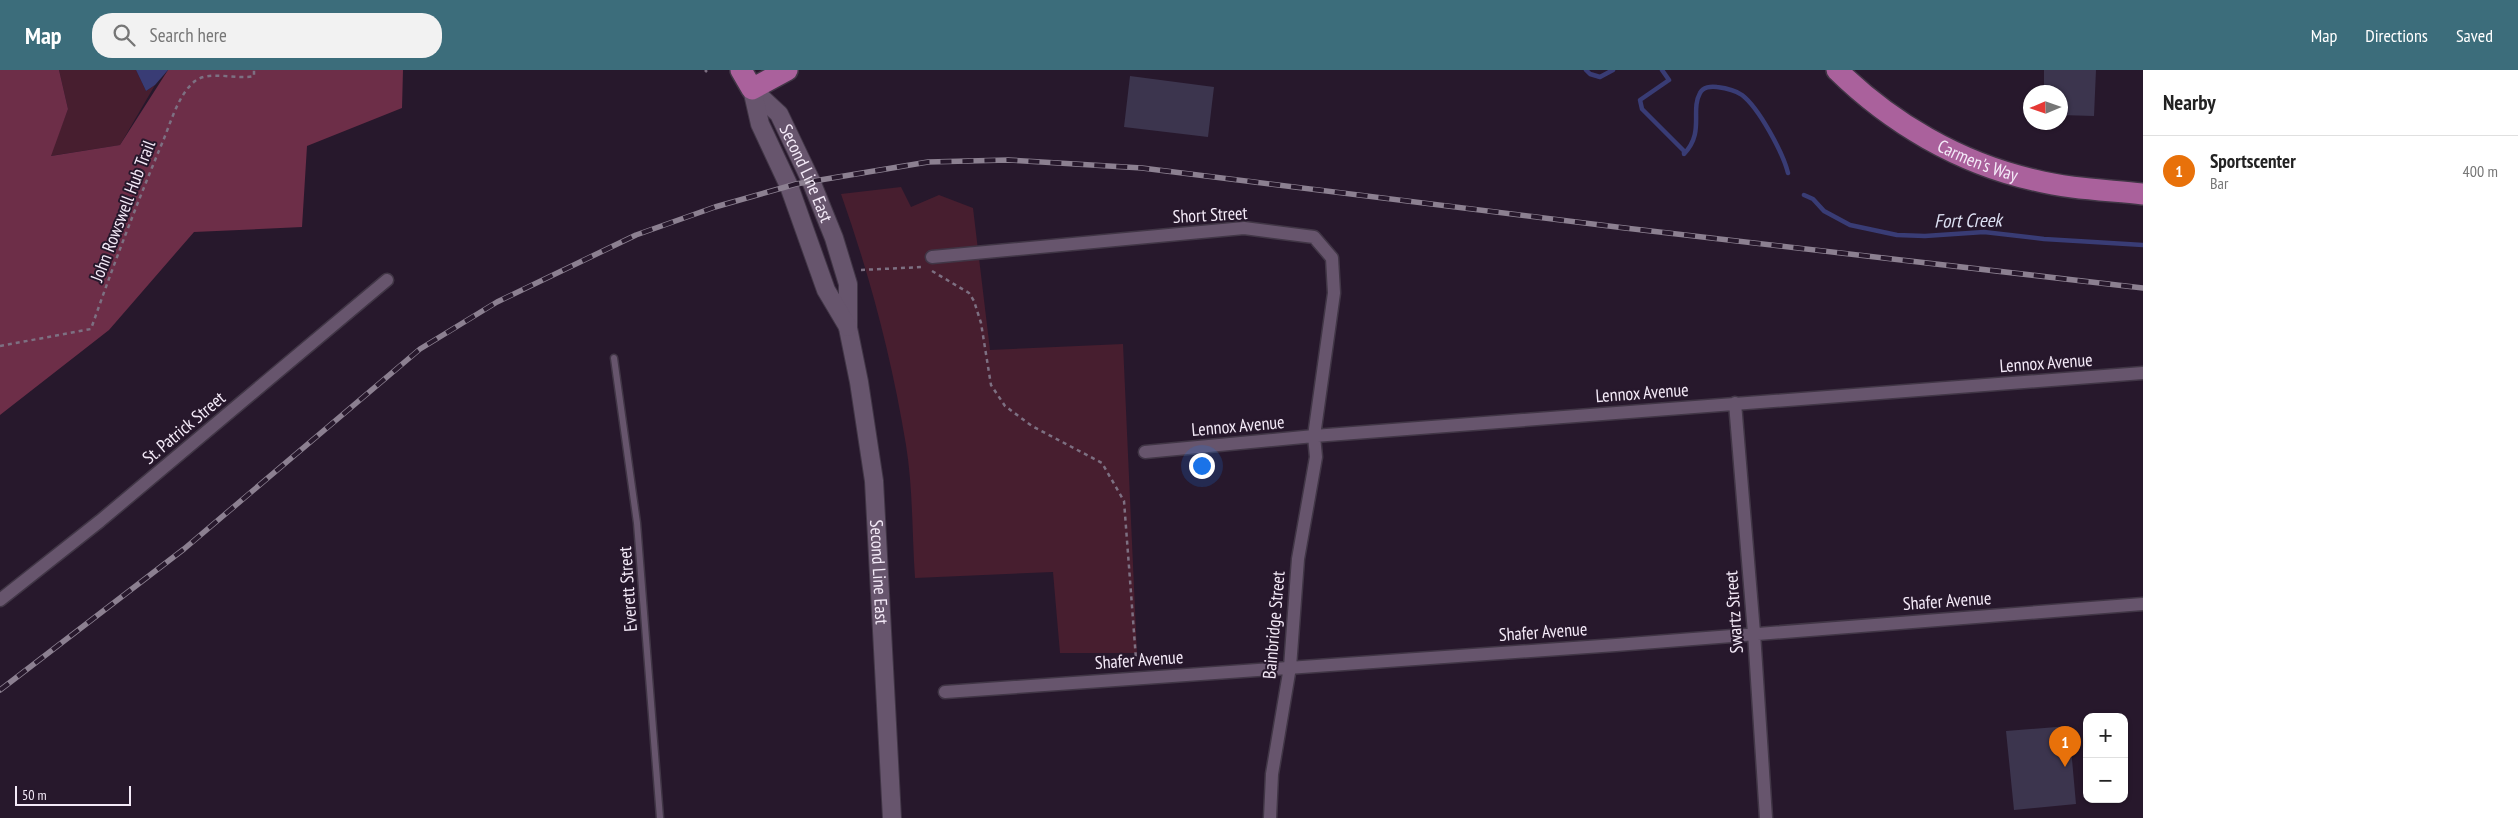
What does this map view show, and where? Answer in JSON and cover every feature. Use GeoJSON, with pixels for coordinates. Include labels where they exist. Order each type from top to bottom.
{"type":"FeatureCollection","features":[{"type":"Feature","properties":{"kind":"highway","name":"Second Line East"},"geometry":{"type":"LineString","coordinates":[[741,70],[752,89]]}},
{"type":"Feature","properties":{"kind":"highway"},"geometry":{"type":"LineString","coordinates":[[752,89],[786,70]]}},
{"type":"Feature","properties":{"kind":"highway","name":"Carmen's Way"},"geometry":{"type":"LineString","coordinates":[[1837,70],[1861,94],[1895,118],[1923,136],[1976,162],[2034,181],[2143,194]]}},
{"type":"Feature","properties":{"kind":"main road","name":"Second Line East"},"geometry":{"type":"LineString","coordinates":[[752,89],[760,124],[788,186],[826,290],[848,328]]}},
{"type":"Feature","properties":{"kind":"main road","name":"Second Line East"},"geometry":{"type":"LineString","coordinates":[[752,89],[779,114],[811,182],[834,238],[848,284],[848,328],[859,382],[874,481],[892,818]]}},
{"type":"Feature","properties":{"kind":"street","name":"Short Street"},"geometry":{"type":"LineString","coordinates":[[932,257],[1244,228],[1314,237],[1332,258],[1334,293],[1314,436]]}},
{"type":"Feature","properties":{"kind":"street","name":"St. Patrick Street"},"geometry":{"type":"LineString","coordinates":[[0,600],[100,521],[387,280]]}},
{"type":"Feature","properties":{"kind":"street","name":"Lennox Avenue"},"geometry":{"type":"LineString","coordinates":[[1144,452],[1314,436],[2143,373]]}},
{"type":"Feature","properties":{"kind":"street","name":"Swartz Street"},"geometry":{"type":"LineString","coordinates":[[1735,403],[1754,633],[1766,818]]}},
{"type":"Feature","properties":{"kind":"street","name":"Bainbridge Street"},"geometry":{"type":"LineString","coordinates":[[1270,818],[1272,774],[1290,667],[1298,559],[1316,457],[1314,436]]}},
{"type":"Feature","properties":{"kind":"street","name":"Shafer Avenue"},"geometry":{"type":"LineString","coordinates":[[945,692],[1616,645],[2143,604]]}},
{"type":"Feature","properties":{"kind":"lane","name":"Everett Street"},"geometry":{"type":"LineString","coordinates":[[614,358],[638,523],[660,818]]}},
{"type":"Feature","properties":{"kind":"path","name":"John Rowswell Hub Trail"},"geometry":{"type":"LineString","coordinates":[[0,346],[91,329],[148,176],[182,96],[196,80],[214,76],[243,78],[254,76],[254,70]]}},
{"type":"Feature","properties":{"kind":"path"},"geometry":{"type":"LineString","coordinates":[[857,271],[921,266],[969,293],[974,301],[981,322],[992,385],[1005,406],[1032,426],[1102,463],[1124,501],[1136,659]]}},
{"type":"Feature","properties":{"kind":"shaded area"},"geometry":{"type":"Polygon","coordinates":[[[0,70],[59,70],[68,109],[51,156],[120,145],[168,70],[403,70],[402,108],[307,146],[302,227],[194,232],[109,330],[0,415],[0,70]]]}},
{"type":"Feature","properties":{"kind":"shaded area"},"geometry":{"type":"Polygon","coordinates":[[[59,70],[136,70],[146,91],[155,85],[120,145],[50,156],[68,109],[59,70]]]}},
{"type":"Feature","properties":{"kind":"shaded area"},"geometry":{"type":"Polygon","coordinates":[[[136,70],[168,70],[155,85],[146,91],[136,70]]]}},
{"type":"Feature","properties":{"kind":"shaded area"},"geometry":{"type":"Polygon","coordinates":[[[901,187],[911,207],[939,195],[973,208],[990,350],[1123,344],[1137,653],[1060,653],[1053,572],[915,578],[910,478],[894,381],[879,318],[841,194],[901,187]]]}},
{"type":"Feature","properties":{"kind":"building"},"geometry":{"type":"Polygon","coordinates":[[[2044,70],[2096,70],[2094,116],[2068,115],[2068,85],[2044,85],[2044,70]]]}},
{"type":"Feature","properties":{"kind":"building"},"geometry":{"type":"Polygon","coordinates":[[[1130,76],[1214,87],[1208,137],[1124,127],[1130,76]]]}},
{"type":"Feature","properties":{"kind":"building"},"geometry":{"type":"Polygon","coordinates":[[[2069,726],[2076,804],[2014,810],[2006,731],[2069,726]]]}},
{"type":"Feature","properties":{"kind":"waterway","name":"Fort Creek"},"geometry":{"type":"LineString","coordinates":[[1586,70],[1590,74],[1600,77],[1613,70]]}},
{"type":"Feature","properties":{"kind":"waterway","name":"Fort Creek"},"geometry":{"type":"LineString","coordinates":[[1662,70],[1669,80],[1640,100],[1642,109],[1684,151],[1684,154],[1694,138],[1696,107],[1700,93],[1707,87],[1723,88],[1742,95],[1756,110],[1776,143],[1788,173]]}},
{"type":"Feature","properties":{"kind":"waterway","name":"Fort Creek"},"geometry":{"type":"LineString","coordinates":[[1804,195],[1813,199],[1824,211],[1850,225],[1897,235],[1925,236],[1984,232],[2044,239],[2143,245]]}},
{"type":"Feature","properties":{"kind":"railway"},"geometry":{"type":"LineString","coordinates":[[0,690],[184,549],[420,349],[497,302],[636,235],[715,207],[796,184],[928,162],[1008,160],[1142,168],[1625,228],[2143,288]]}},
{"type":"Feature","properties":{"kind":"place","name":"Sportscenter"},"geometry":{"type":"Point","coordinates":[2065,767]}}]}
